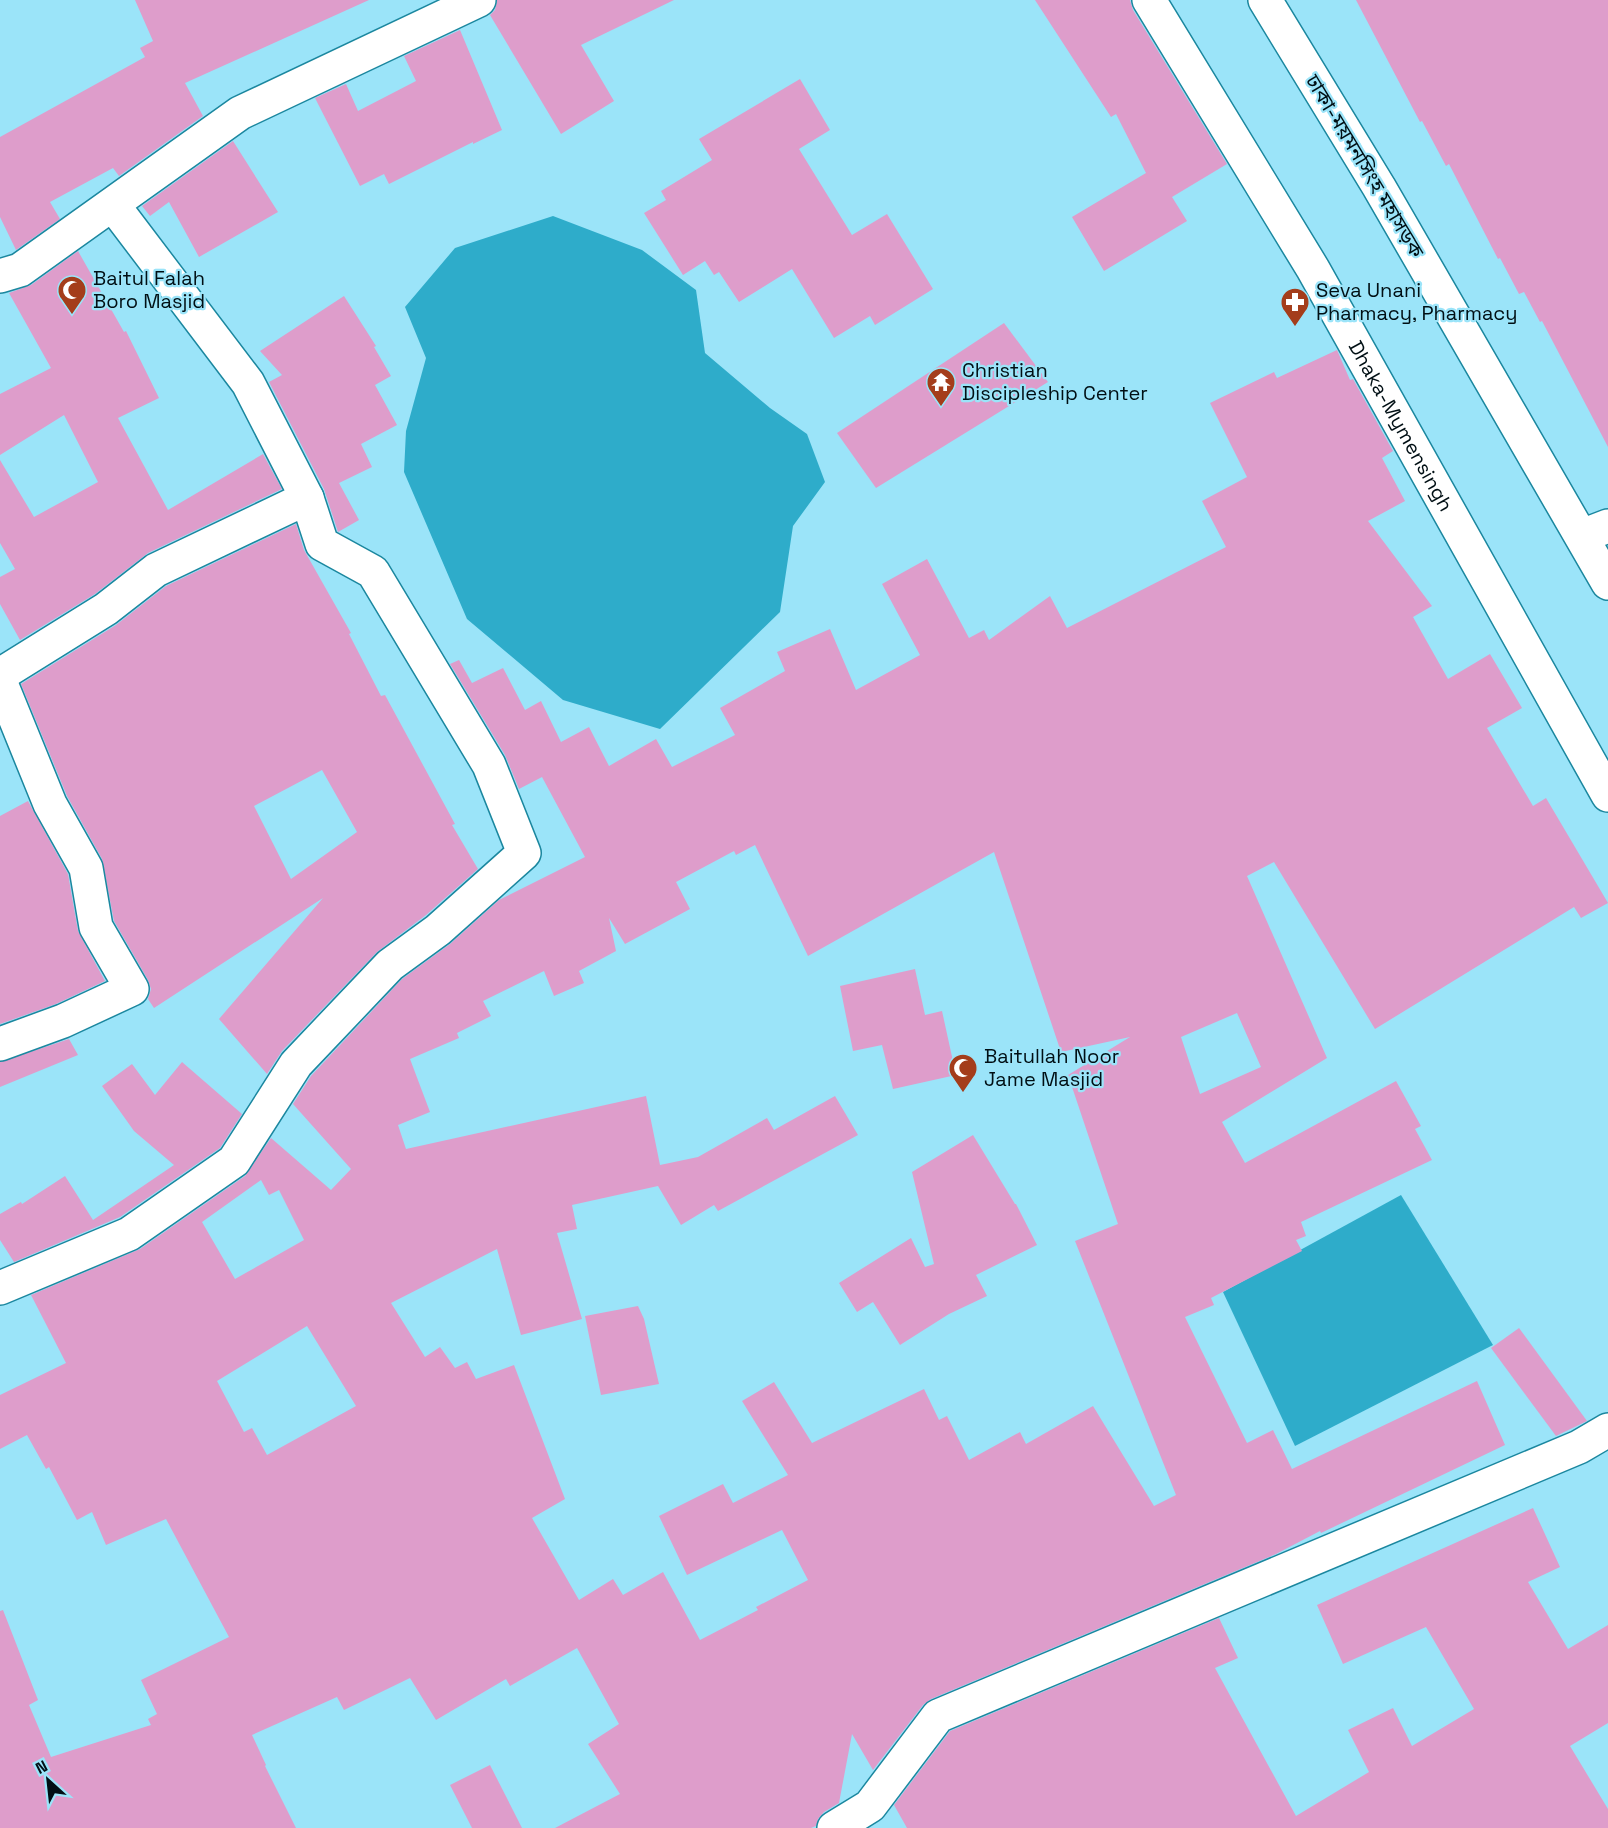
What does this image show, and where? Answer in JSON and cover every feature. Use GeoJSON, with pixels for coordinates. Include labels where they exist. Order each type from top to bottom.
{"type":"FeatureCollection","features":[{"type":"Feature","properties":{"kind":"main road"},"geometry":{"type":"LineString","coordinates":[[0,276],[20,270],[240,113],[479,0]]}},
{"type":"Feature","properties":{"kind":"main road","name":"Dhaka-Mymensingh"},"geometry":{"type":"LineString","coordinates":[[1149,0],[1312,269],[1608,795]]}},
{"type":"Feature","properties":{"kind":"main road","name":"ঢাকা-ময়মনসিংহ মহাসড়ক"},"geometry":{"type":"LineString","coordinates":[[1264,0],[1379,188],[1595,531],[1608,583]]}},
{"type":"Feature","properties":{"kind":"main road"},"geometry":{"type":"LineString","coordinates":[[0,1288],[129,1233],[234,1161],[296,1064],[390,965],[438,930],[524,853],[489,765],[373,572],[322,544],[307,498],[248,383],[113,205]]}},
{"type":"Feature","properties":{"kind":"main road"},"geometry":{"type":"LineString","coordinates":[[0,675],[106,609],[156,570],[307,498]]}},
{"type":"Feature","properties":{"kind":"main road"},"geometry":{"type":"LineString","coordinates":[[0,681],[50,804],[86,868],[96,927],[132,988],[63,1021],[0,1044]]}},
{"type":"Feature","properties":{"kind":"main road"},"geometry":{"type":"LineString","coordinates":[[834,1828],[870,1806],[938,1716],[1579,1447],[1608,1430]]}},
{"type":"Feature","properties":{"kind":"water"},"geometry":{"type":"Polygon","coordinates":[[[553,216],[642,250],[696,290],[705,353],[770,408],[807,434],[825,482],[793,526],[780,612],[660,729],[563,700],[467,619],[404,472],[406,431],[426,358],[405,307],[455,248],[553,216]]]}},
{"type":"Feature","properties":{"kind":"water"},"geometry":{"type":"Polygon","coordinates":[[[1401,1195],[1493,1345],[1295,1446],[1223,1292],[1401,1195]]]}},
{"type":"Feature","properties":{"kind":"building"},"geometry":{"type":"Polygon","coordinates":[[[135,0],[369,0],[185,83],[203,116],[119,176],[113,168],[50,202],[60,219],[16,250],[0,217],[0,137],[145,57],[140,48],[153,41],[135,0]]]}},
{"type":"Feature","properties":{"kind":"building"},"geometry":{"type":"Polygon","coordinates":[[[497,0],[674,0],[581,45],[614,101],[561,134],[490,15],[495,10],[497,0]]]}},
{"type":"Feature","properties":{"kind":"building"},"geometry":{"type":"Polygon","coordinates":[[[1035,0],[1130,0],[1133,10],[1227,164],[1172,197],[1187,221],[1104,271],[1072,217],[1146,173],[1116,114],[1111,117],[1035,0]]]}},
{"type":"Feature","properties":{"kind":"building"},"geometry":{"type":"Polygon","coordinates":[[[1356,0],[1608,0],[1608,447],[1542,321],[1540,322],[1524,292],[1519,294],[1500,258],[1498,259],[1449,164],[1446,166],[1422,121],[1420,122],[1356,0]]]}},
{"type":"Feature","properties":{"kind":"building"},"geometry":{"type":"Polygon","coordinates":[[[460,30],[502,130],[389,184],[384,174],[360,186],[315,98],[346,84],[358,111],[416,81],[404,56],[460,30]]]}},
{"type":"Feature","properties":{"kind":"building"},"geometry":{"type":"Polygon","coordinates":[[[800,79],[830,130],[799,149],[852,235],[887,214],[933,289],[875,325],[870,316],[834,338],[792,269],[739,302],[719,272],[714,275],[705,261],[683,275],[644,213],[666,200],[661,191],[712,160],[699,139],[800,79]]]}},
{"type":"Feature","properties":{"kind":"building"},"geometry":{"type":"Polygon","coordinates":[[[233,141],[278,212],[199,257],[169,202],[150,216],[142,206],[233,141]]]}},
{"type":"Feature","properties":{"kind":"building"},"geometry":{"type":"Polygon","coordinates":[[[78,251],[124,332],[126,331],[159,398],[118,418],[168,510],[263,454],[282,489],[148,553],[95,594],[20,640],[0,604],[0,577],[15,569],[0,543],[0,460],[34,517],[98,482],[64,415],[0,455],[0,394],[51,368],[9,293],[31,285],[78,251]]]}},
{"type":"Feature","properties":{"kind":"building"},"geometry":{"type":"Polygon","coordinates":[[[344,296],[376,346],[374,347],[391,376],[375,385],[397,425],[361,444],[372,467],[339,483],[359,520],[338,532],[324,489],[269,382],[282,375],[260,351],[344,296]]]}},
{"type":"Feature","properties":{"kind":"building","name":"Christian Discipleship Center"},"geometry":{"type":"Polygon","coordinates":[[[1004,323],[1048,382],[876,488],[837,433],[1004,323]]]}},
{"type":"Feature","properties":{"kind":"building"},"geometry":{"type":"Polygon","coordinates":[[[1337,350],[1350,380],[1353,379],[1393,451],[1382,458],[1405,501],[1368,521],[1432,606],[1413,617],[1448,679],[1490,654],[1522,708],[1487,728],[1533,806],[1546,798],[1608,903],[1581,918],[1574,907],[1375,1029],[1274,862],[1247,876],[1327,1058],[1222,1122],[1245,1163],[1396,1081],[1421,1126],[1415,1129],[1432,1160],[1301,1222],[1306,1236],[1296,1240],[1302,1251],[1211,1298],[1214,1305],[1185,1317],[1247,1443],[1273,1430],[1292,1469],[1477,1381],[1505,1445],[1321,1533],[1320,1531],[1276,1554],[931,1699],[923,1705],[873,1770],[852,1734],[839,1803],[824,1812],[816,1826],[811,1828],[555,1828],[620,1794],[588,1744],[619,1724],[577,1648],[510,1686],[506,1679],[436,1720],[410,1678],[344,1710],[337,1697],[252,1735],[296,1828],[0,1828],[0,1611],[3,1610],[38,1700],[29,1705],[51,1757],[151,1725],[148,1719],[157,1714],[141,1680],[229,1637],[166,1519],[106,1545],[92,1512],[77,1520],[49,1467],[46,1469],[27,1435],[0,1449],[0,1395],[66,1363],[31,1295],[140,1249],[245,1176],[271,1138],[331,1190],[351,1169],[293,1104],[311,1076],[402,979],[450,944],[499,900],[585,857],[542,777],[519,789],[505,755],[450,664],[459,660],[472,683],[503,668],[525,710],[541,701],[561,742],[589,727],[609,766],[656,739],[672,767],[735,735],[720,708],[785,671],[777,652],[830,629],[856,690],[920,655],[882,584],[927,559],[969,638],[984,630],[989,640],[1050,596],[1067,628],[1226,547],[1202,501],[1247,477],[1210,403],[1274,372],[1277,378],[1337,350]],[[755,845],[736,855],[734,851],[676,882],[690,909],[625,944],[609,918],[616,951],[579,971],[584,983],[554,996],[544,971],[483,1001],[491,1016],[457,1033],[459,1038],[410,1059],[430,1112],[398,1125],[406,1149],[646,1096],[660,1165],[698,1157],[767,1118],[774,1130],[835,1096],[858,1135],[718,1211],[714,1205],[681,1225],[658,1186],[572,1205],[577,1229],[557,1233],[582,1319],[521,1335],[497,1249],[391,1303],[425,1357],[440,1347],[455,1368],[467,1362],[476,1379],[514,1365],[565,1499],[532,1518],[579,1600],[613,1579],[623,1595],[663,1572],[700,1640],[758,1610],[756,1607],[808,1580],[782,1530],[687,1575],[659,1516],[723,1484],[733,1503],[788,1475],[742,1401],[774,1382],[812,1443],[924,1389],[939,1420],[947,1416],[969,1460],[1020,1432],[1026,1444],[1093,1406],[1154,1506],[1176,1495],[1075,1241],[1118,1224],[1068,1075],[1130,1037],[1061,1052],[994,852],[808,956],[755,845]],[[1237,1013],[1181,1037],[1200,1094],[1261,1067],[1237,1013]],[[261,1180],[202,1222],[235,1279],[304,1240],[279,1190],[269,1195],[261,1180]],[[307,1326],[217,1381],[244,1432],[252,1428],[267,1455],[356,1406],[307,1326]]]}},
{"type":"Feature","properties":{"kind":"building"},"geometry":{"type":"Polygon","coordinates":[[[296,524],[304,550],[351,633],[349,634],[381,696],[385,695],[455,824],[452,825],[478,869],[426,915],[377,952],[282,1051],[267,1074],[219,1019],[323,898],[154,1008],[148,999],[151,989],[148,980],[114,921],[102,859],[67,796],[21,684],[116,625],[166,586],[296,524]],[[322,770],[254,806],[291,879],[357,832],[322,770]]]}},
{"type":"Feature","properties":{"kind":"building"},"geometry":{"type":"Polygon","coordinates":[[[28,801],[68,874],[78,931],[105,981],[56,1004],[0,1024],[0,816],[28,801]]]}},
{"type":"Feature","properties":{"kind":"building"},"geometry":{"type":"Polygon","coordinates":[[[915,969],[925,1015],[942,1011],[956,1075],[893,1089],[882,1045],[853,1051],[840,986],[915,969]]]}},
{"type":"Feature","properties":{"kind":"building"},"geometry":{"type":"Polygon","coordinates":[[[69,1039],[78,1055],[0,1087],[0,1062],[69,1039]]]}},
{"type":"Feature","properties":{"kind":"building"},"geometry":{"type":"Polygon","coordinates":[[[182,1062],[242,1114],[220,1148],[120,1217],[14,1262],[0,1240],[0,1214],[21,1202],[22,1204],[65,1176],[93,1220],[174,1165],[134,1131],[102,1086],[132,1064],[155,1095],[182,1062]]]}},
{"type":"Feature","properties":{"kind":"building"},"geometry":{"type":"Polygon","coordinates":[[[973,1135],[1016,1204],[1037,1245],[976,1275],[987,1296],[949,1314],[900,1345],[873,1302],[857,1312],[839,1283],[911,1238],[925,1267],[934,1264],[912,1172],[973,1135]]]}},
{"type":"Feature","properties":{"kind":"building"},"geometry":{"type":"Polygon","coordinates":[[[638,1306],[644,1319],[659,1384],[601,1395],[585,1316],[638,1306]]]}},
{"type":"Feature","properties":{"kind":"building"},"geometry":{"type":"Polygon","coordinates":[[[1519,1328],[1587,1421],[1556,1436],[1491,1348],[1519,1328]]]}},
{"type":"Feature","properties":{"kind":"building"},"geometry":{"type":"Polygon","coordinates":[[[1533,1508],[1560,1567],[1528,1582],[1568,1649],[1608,1625],[1608,1723],[1570,1746],[1608,1809],[1608,1828],[907,1828],[894,1805],[950,1731],[1219,1618],[1238,1658],[1215,1668],[1296,1816],[1369,1772],[1348,1730],[1393,1708],[1412,1746],[1474,1709],[1426,1627],[1343,1664],[1317,1605],[1533,1508]]]}},
{"type":"Feature","properties":{"kind":"building"},"geometry":{"type":"Polygon","coordinates":[[[490,1765],[522,1828],[472,1828],[450,1785],[490,1765]]]}},
{"type":"Feature","properties":{"kind":"place","name":"Baitul Falah Boro Masjid"},"geometry":{"type":"Point","coordinates":[72,316]}},
{"type":"Feature","properties":{"kind":"place","name":"Seva Unani Pharmacy, Pharmacy"},"geometry":{"type":"Point","coordinates":[1295,328]}},
{"type":"Feature","properties":{"kind":"place","name":"Christian Discipleship Center"},"geometry":{"type":"Point","coordinates":[941,408]}},
{"type":"Feature","properties":{"kind":"place","name":"Baitullah Noor Jame Masjid"},"geometry":{"type":"Point","coordinates":[963,1094]}}]}
